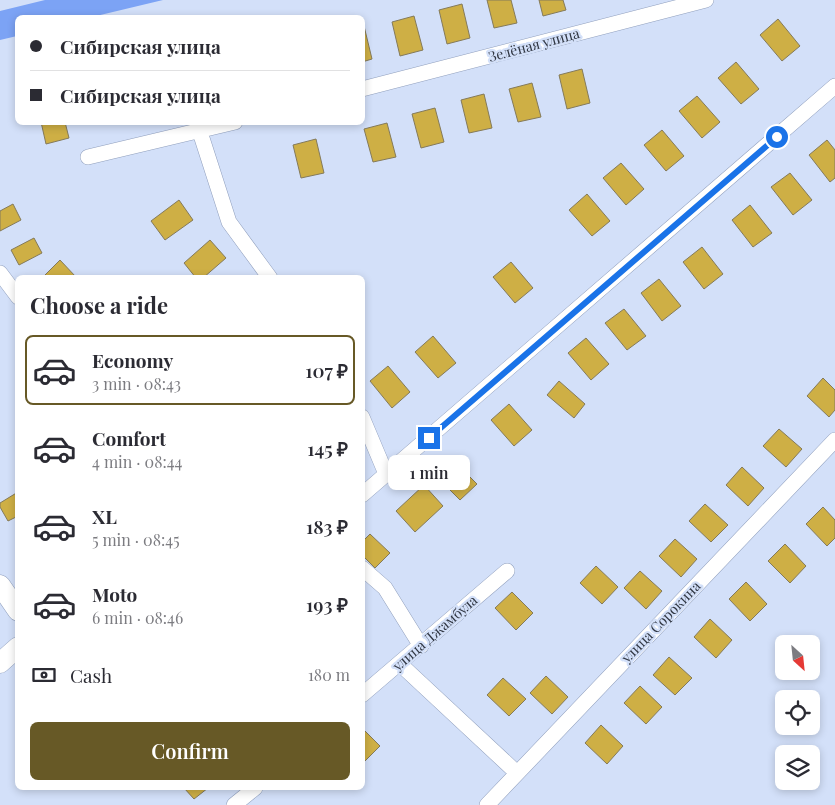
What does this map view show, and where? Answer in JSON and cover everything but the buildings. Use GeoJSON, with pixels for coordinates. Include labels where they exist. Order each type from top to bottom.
{"type":"FeatureCollection","features":[{"type":"Feature","properties":{"kind":"street","name":"Зелёная улица"},"geometry":{"type":"LineString","coordinates":[[365,88],[706,0]]}},
{"type":"Feature","properties":{"kind":"street"},"geometry":{"type":"LineString","coordinates":[[365,492],[835,86]]}},
{"type":"Feature","properties":{"kind":"street"},"geometry":{"type":"LineString","coordinates":[[88,157],[224,125]]}},
{"type":"Feature","properties":{"kind":"street"},"geometry":{"type":"LineString","coordinates":[[200,132],[229,222],[268,275]]}},
{"type":"Feature","properties":{"kind":"street"},"geometry":{"type":"LineString","coordinates":[[0,273],[15,293]]}},
{"type":"Feature","properties":{"kind":"street"},"geometry":{"type":"LineString","coordinates":[[365,424],[386,474]]}},
{"type":"Feature","properties":{"kind":"street","name":"улица Сорокина"},"geometry":{"type":"LineString","coordinates":[[487,805],[835,440]]}},
{"type":"Feature","properties":{"kind":"street"},"geometry":{"type":"LineString","coordinates":[[365,571],[385,588],[421,646]]}},
{"type":"Feature","properties":{"kind":"street","name":"улица Джамбула"},"geometry":{"type":"LineString","coordinates":[[365,693],[507,571]]}},
{"type":"Feature","properties":{"kind":"street"},"geometry":{"type":"LineString","coordinates":[[0,585],[15,607]]}},
{"type":"Feature","properties":{"kind":"street"},"geometry":{"type":"LineString","coordinates":[[0,663],[15,650]]}},
{"type":"Feature","properties":{"kind":"street"},"geometry":{"type":"LineString","coordinates":[[400,664],[517,773]]}},
{"type":"Feature","properties":{"kind":"street"},"geometry":{"type":"LineString","coordinates":[[234,805],[253,790]]}},
{"type":"Feature","properties":{"kind":"shaded area"},"geometry":{"type":"Polygon","coordinates":[[[45,0],[163,0],[100,15],[15,15],[15,36],[0,40],[0,11],[45,0]]]}},
{"type":"Feature","properties":{"kind":"route"},"geometry":{"type":"LineString","coordinates":[[429,438],[777,137]]}}]}
